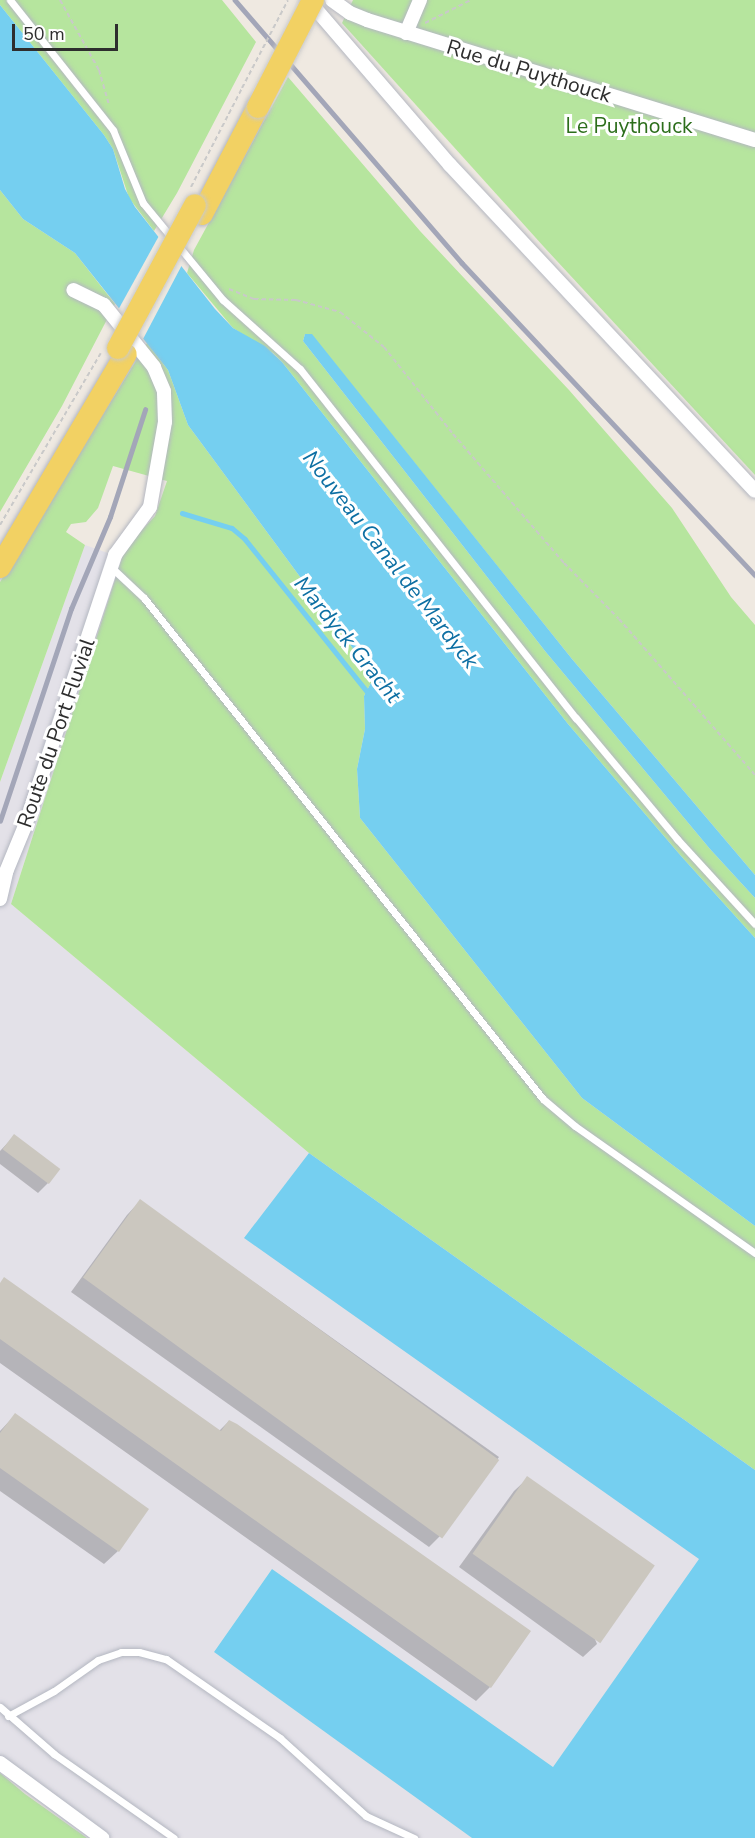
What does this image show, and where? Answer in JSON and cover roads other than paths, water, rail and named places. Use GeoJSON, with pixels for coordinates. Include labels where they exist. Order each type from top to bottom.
{"type":"FeatureCollection","features":[{"type":"Feature","properties":{"kind":"main road"},"geometry":{"type":"LineString","coordinates":[[0,567],[196,203],[302,0]]}},
{"type":"Feature","properties":{"kind":"main road"},"geometry":{"type":"LineString","coordinates":[[250,98],[314,0]]}},
{"type":"Feature","properties":{"kind":"main road"},"geometry":{"type":"LineString","coordinates":[[0,548],[117,349]]}},
{"type":"Feature","properties":{"kind":"street"},"geometry":{"type":"LineString","coordinates":[[307,0],[450,165],[755,491]]}},
{"type":"Feature","properties":{"kind":"street","name":"Rue du Puythouck"},"geometry":{"type":"LineString","coordinates":[[332,0],[358,17],[406,33],[755,140]]}},
{"type":"Feature","properties":{"kind":"street"},"geometry":{"type":"LineString","coordinates":[[406,33],[420,0]]}},
{"type":"Feature","properties":{"kind":"street","name":"Route du Port Fluvial"},"geometry":{"type":"LineString","coordinates":[[0,898],[6,872],[26,826],[111,567],[122,542],[144,519],[150,507],[164,431],[166,402],[162,382],[154,367],[108,309],[93,298],[72,291]]}},
{"type":"Feature","properties":{"kind":"street"},"geometry":{"type":"LineString","coordinates":[[0,1763],[102,1838]]}},
{"type":"Feature","properties":{"kind":"lane"},"geometry":{"type":"LineString","coordinates":[[10,0],[113,130],[140,198],[236,313],[300,369],[586,730],[677,839],[755,924]]}},
{"type":"Feature","properties":{"kind":"lane"},"geometry":{"type":"LineString","coordinates":[[111,567],[144,598],[543,1099],[575,1126],[755,1253]]}},
{"type":"Feature","properties":{"kind":"lane"},"geometry":{"type":"LineString","coordinates":[[8,1716],[54,1691],[98,1660],[121,1652],[139,1652],[166,1659],[280,1738],[366,1816],[414,1838]]}},
{"type":"Feature","properties":{"kind":"lane"},"geometry":{"type":"LineString","coordinates":[[0,1707],[54,1754],[174,1838]]}},
{"type":"Feature","properties":{"kind":"water","name":"Nouveau Canal de Mardyck"},"geometry":{"type":"Polygon","coordinates":[[[0,5],[104,135],[113,149],[125,189],[135,207],[215,309],[233,328],[265,346],[282,362],[568,724],[755,938],[755,1226],[582,1098],[360,818],[357,769],[365,729],[364,696],[374,677],[188,425],[168,370],[75,253],[23,219],[0,190],[0,5]]]}},
{"type":"Feature","properties":{"kind":"water"},"geometry":{"type":"Polygon","coordinates":[[[305,334],[312,334],[572,659],[755,875],[755,898],[710,849],[545,651],[303,341],[305,334]]]}},
{"type":"Feature","properties":{"kind":"water"},"geometry":{"type":"Polygon","coordinates":[[[309,1153],[755,1470],[755,1838],[472,1838],[214,1652],[272,1569],[553,1767],[699,1559],[244,1238],[309,1153]]]}},
{"type":"Feature","properties":{"kind":"waterway","name":"Mardyck Gracht"},"geometry":{"type":"LineString","coordinates":[[182,513],[232,528],[245,539],[369,694]]}},
{"type":"Feature","properties":{"kind":"railway"},"geometry":{"type":"LineString","coordinates":[[235,0],[462,263],[755,575]]}},
{"type":"Feature","properties":{"kind":"railway"},"geometry":{"type":"LineString","coordinates":[[0,821],[71,609],[110,517],[145,410]]}},
{"type":"Feature","properties":{"kind":"park label","name":"Le Puythouck"},"geometry":{"type":"Point","coordinates":[629,126]}}]}
